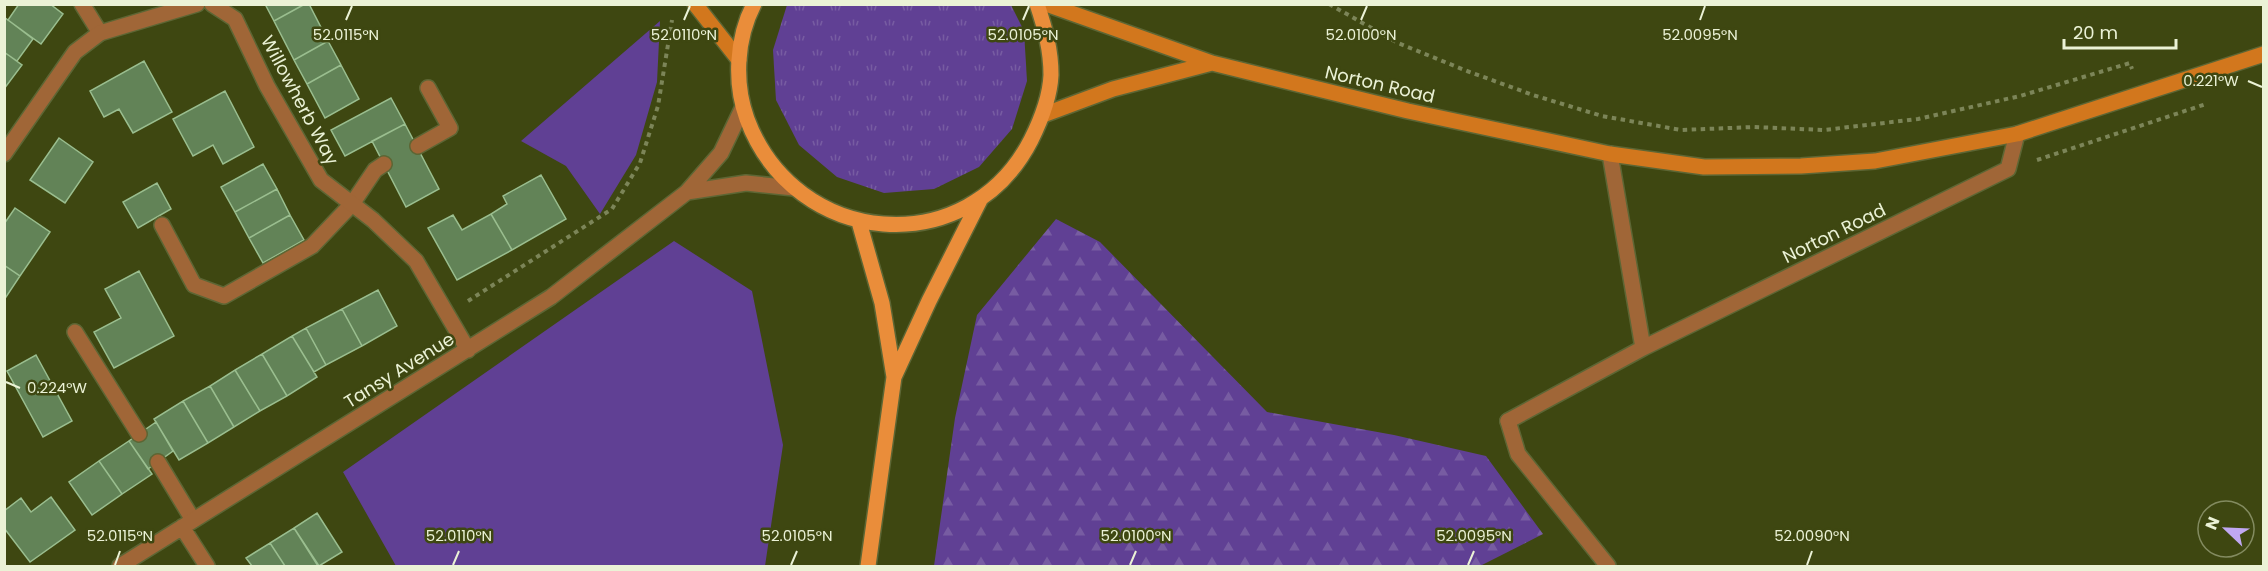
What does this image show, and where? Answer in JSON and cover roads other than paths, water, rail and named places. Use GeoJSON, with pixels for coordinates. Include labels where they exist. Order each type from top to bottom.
{"type":"FeatureCollection","features":[{"type":"Feature","properties":{"kind":"main road"},"geometry":{"type":"LineString","coordinates":[[754,4],[747,17],[739,60],[743,107],[755,138],[773,167],[794,188],[831,211],[859,222],[906,225],[945,217],[981,198],[1019,162],[1043,115],[1051,77],[1048,38],[1037,4]]}},
{"type":"Feature","properties":{"kind":"main road"},"geometry":{"type":"LineString","coordinates":[[868,567],[894,377],[981,198]]}},
{"type":"Feature","properties":{"kind":"main road"},"geometry":{"type":"LineString","coordinates":[[859,222],[882,303],[894,377]]}},
{"type":"Feature","properties":{"kind":"street"},"geometry":{"type":"LineString","coordinates":[[82,4],[100,33]]}},
{"type":"Feature","properties":{"kind":"street"},"geometry":{"type":"LineString","coordinates":[[4,154],[75,52],[100,33],[197,4]]}},
{"type":"Feature","properties":{"kind":"street","name":"Willowherb Way"},"geometry":{"type":"LineString","coordinates":[[212,4],[235,19],[267,86],[321,180],[373,220],[416,261],[468,350]]}},
{"type":"Feature","properties":{"kind":"street"},"geometry":{"type":"LineString","coordinates":[[695,4],[739,60]]}},
{"type":"Feature","properties":{"kind":"street","name":"Norton Road"},"geometry":{"type":"LineString","coordinates":[[1046,4],[1212,63],[1408,111],[1610,154],[1704,167],[1801,166],[1875,161],[2017,134],[2264,54]]}},
{"type":"Feature","properties":{"kind":"street","name":"Norton Road"},"geometry":{"type":"LineString","coordinates":[[1043,115],[1113,89],[1212,63]]}},
{"type":"Feature","properties":{"kind":"street"},"geometry":{"type":"LineString","coordinates":[[418,146],[450,128],[428,88]]}},
{"type":"Feature","properties":{"kind":"street","name":"Tansy Avenue"},"geometry":{"type":"LineString","coordinates":[[120,567],[550,297],[687,192],[721,153],[743,107]]}},
{"type":"Feature","properties":{"kind":"street","name":"Norton Road"},"geometry":{"type":"LineString","coordinates":[[1608,567],[1518,454],[1508,421],[1644,348],[2008,170],[2017,134]]}},
{"type":"Feature","properties":{"kind":"street"},"geometry":{"type":"LineString","coordinates":[[1610,154],[1644,348]]}},
{"type":"Feature","properties":{"kind":"street"},"geometry":{"type":"LineString","coordinates":[[162,225],[194,285],[224,296],[312,246],[352,204],[375,170],[384,164]]}},
{"type":"Feature","properties":{"kind":"street","name":"Tansy Avenue"},"geometry":{"type":"LineString","coordinates":[[687,192],[746,183],[794,188]]}},
{"type":"Feature","properties":{"kind":"street"},"geometry":{"type":"LineString","coordinates":[[75,332],[139,434]]}},
{"type":"Feature","properties":{"kind":"street"},"geometry":{"type":"LineString","coordinates":[[158,462],[207,567]]}}]}
